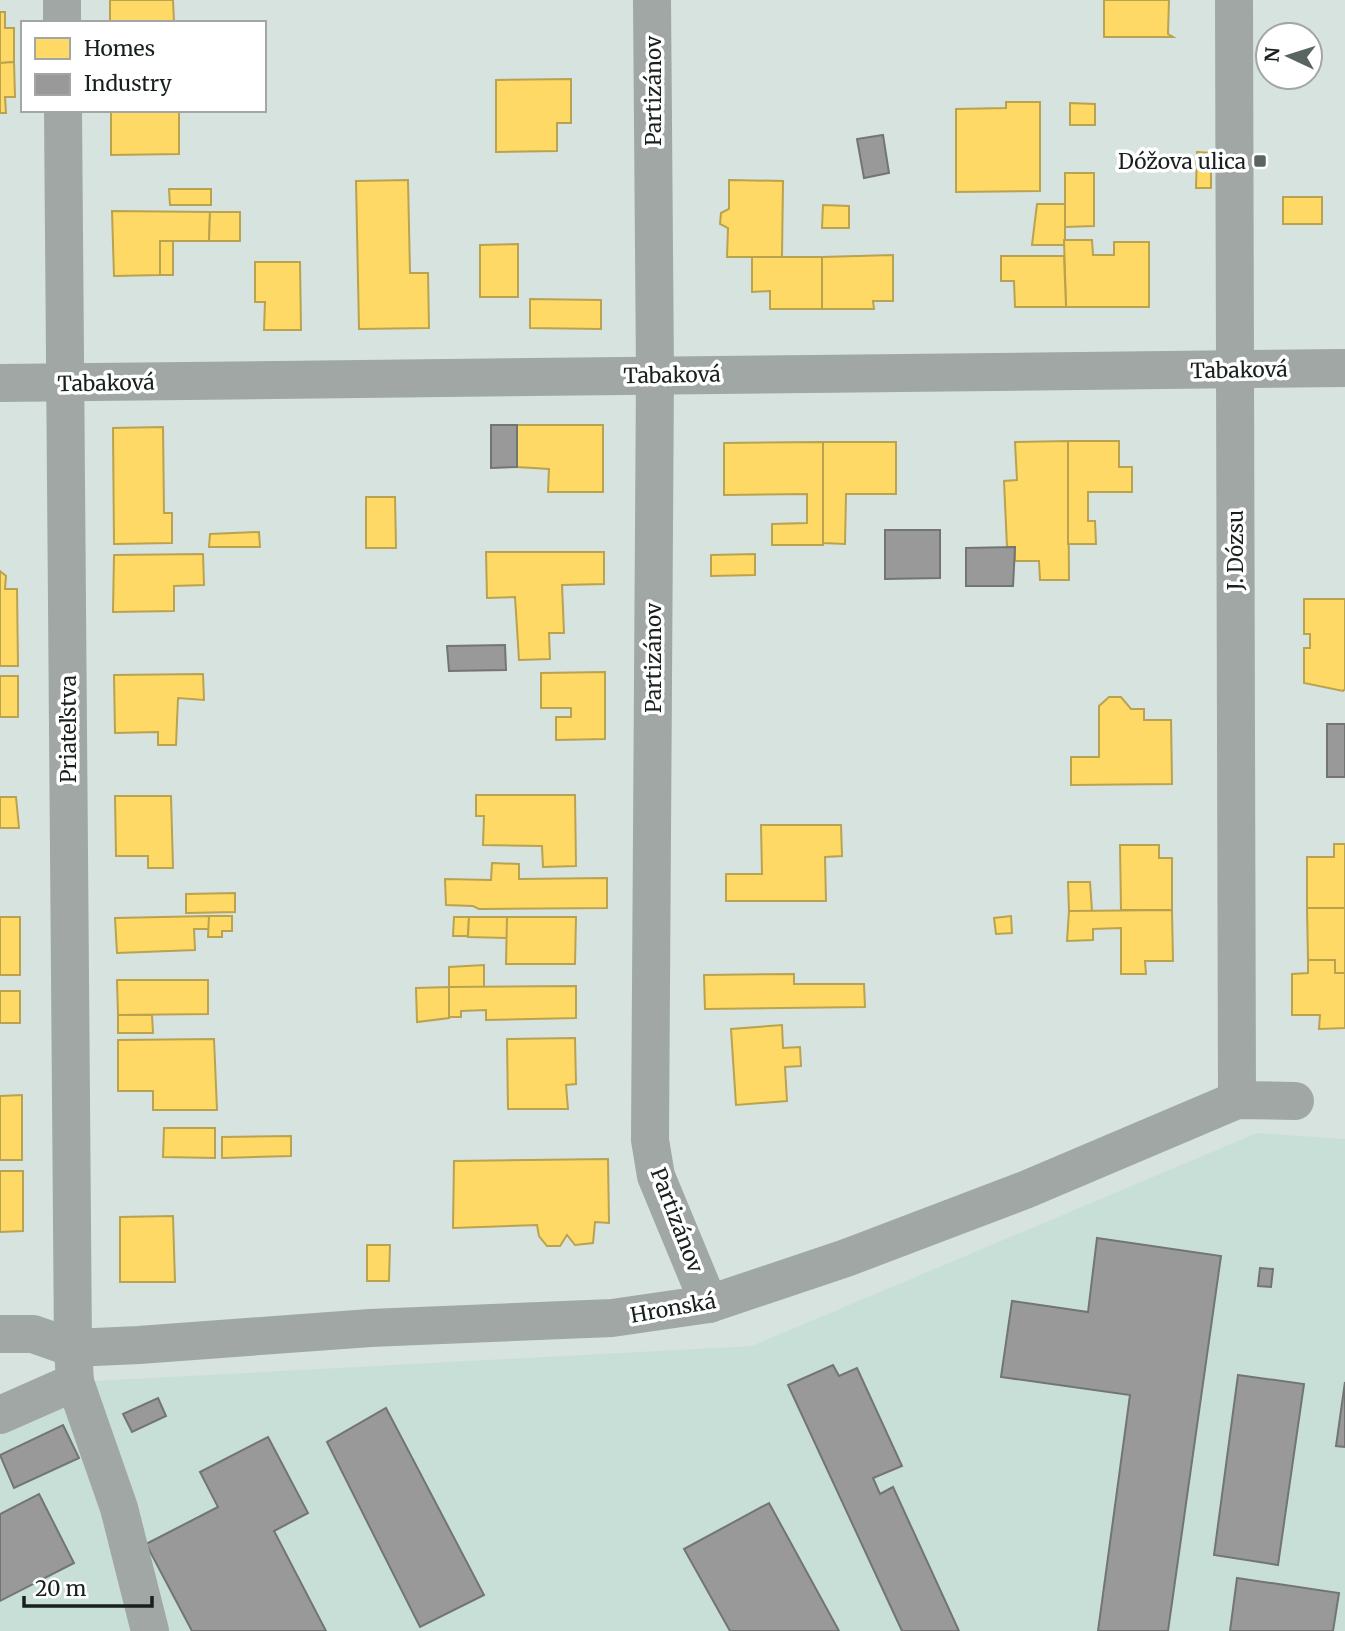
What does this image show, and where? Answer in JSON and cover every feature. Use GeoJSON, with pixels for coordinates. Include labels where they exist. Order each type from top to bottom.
{"type":"FeatureCollection","features":[{"type":"Feature","properties":{"kind":"street"},"geometry":{"type":"LineString","coordinates":[[62,0],[62,21]]}},
{"type":"Feature","properties":{"kind":"street","name":"Partizánov"},"geometry":{"type":"LineString","coordinates":[[652,0],[655,374],[650,1140],[656,1175],[709,1304]]}},
{"type":"Feature","properties":{"kind":"street","name":"J. Dózsu"},"geometry":{"type":"LineString","coordinates":[[1234,0],[1237,1100]]}},
{"type":"Feature","properties":{"kind":"street","name":"Priateľstva"},"geometry":{"type":"LineString","coordinates":[[63,112],[74,1365],[119,1508],[150,1631]]}},
{"type":"Feature","properties":{"kind":"street","name":"Tabaková"},"geometry":{"type":"LineString","coordinates":[[0,383],[1345,368]]}},
{"type":"Feature","properties":{"kind":"street"},"geometry":{"type":"LineString","coordinates":[[1237,1100],[1295,1101]]}},
{"type":"Feature","properties":{"kind":"street","name":"Hronská"},"geometry":{"type":"LineString","coordinates":[[0,1415],[74,1365],[139,1345],[370,1328],[612,1318],[709,1304],[846,1258],[1025,1190],[1237,1100]]}},
{"type":"Feature","properties":{"kind":"street","name":"Hronská"},"geometry":{"type":"LineString","coordinates":[[0,1334],[33,1334],[74,1365]]}},
{"type":"Feature","properties":{"kind":"shaded area"},"geometry":{"type":"Polygon","coordinates":[[[1257,1133],[1345,1139],[1345,1631],[0,1631],[0,1415],[75,1382],[752,1346],[1257,1133]]]}},
{"type":"Feature","properties":{"kind":"building: Homes"},"geometry":{"type":"Polygon","coordinates":[[[110,0],[173,0],[174,21],[110,21],[110,0]]]}},
{"type":"Feature","properties":{"kind":"building: Homes"},"geometry":{"type":"Polygon","coordinates":[[[1104,0],[1169,0],[1168,34],[1173,37],[1104,37],[1104,0]]]}},
{"type":"Feature","properties":{"kind":"building: Homes"},"geometry":{"type":"Polygon","coordinates":[[[0,12],[5,12],[5,28],[14,28],[14,62],[0,63],[0,12]]]}},
{"type":"Feature","properties":{"kind":"building: Homes"},"geometry":{"type":"Polygon","coordinates":[[[14,62],[15,97],[5,97],[6,113],[0,113],[0,63],[14,62]]]}},
{"type":"Feature","properties":{"kind":"building: Homes"},"geometry":{"type":"Polygon","coordinates":[[[571,79],[571,123],[557,123],[557,151],[496,152],[496,80],[571,79]]]}},
{"type":"Feature","properties":{"kind":"building: Homes"},"geometry":{"type":"Polygon","coordinates":[[[1006,102],[1040,102],[1040,191],[956,192],[956,109],[1006,108],[1006,102]]]}},
{"type":"Feature","properties":{"kind":"building: Homes"},"geometry":{"type":"Polygon","coordinates":[[[1070,103],[1095,104],[1095,125],[1070,125],[1070,103]]]}},
{"type":"Feature","properties":{"kind":"building: Homes"},"geometry":{"type":"Polygon","coordinates":[[[111,112],[179,112],[179,154],[111,155],[111,112]]]}},
{"type":"Feature","properties":{"kind":"building: Homes"},"geometry":{"type":"Polygon","coordinates":[[[1197,152],[1211,153],[1211,188],[1196,188],[1197,152]]]}},
{"type":"Feature","properties":{"kind":"building: Homes"},"geometry":{"type":"Polygon","coordinates":[[[1065,173],[1094,173],[1094,226],[1065,227],[1065,173]]]}},
{"type":"Feature","properties":{"kind":"building: Homes"},"geometry":{"type":"Polygon","coordinates":[[[408,180],[410,273],[428,273],[429,328],[359,329],[356,181],[408,180]]]}},
{"type":"Feature","properties":{"kind":"building: Homes"},"geometry":{"type":"Polygon","coordinates":[[[729,180],[783,181],[782,257],[727,257],[728,228],[720,224],[721,213],[729,209],[729,180]]]}},
{"type":"Feature","properties":{"kind":"building: Homes"},"geometry":{"type":"Polygon","coordinates":[[[169,189],[211,189],[211,205],[170,205],[169,189]]]}},
{"type":"Feature","properties":{"kind":"building: Homes"},"geometry":{"type":"Polygon","coordinates":[[[1283,197],[1322,197],[1322,224],[1283,224],[1283,197]]]}},
{"type":"Feature","properties":{"kind":"building: Homes"},"geometry":{"type":"Polygon","coordinates":[[[1037,204],[1065,204],[1065,245],[1032,245],[1037,204]]]}},
{"type":"Feature","properties":{"kind":"building: Homes"},"geometry":{"type":"Polygon","coordinates":[[[823,205],[849,206],[849,228],[822,228],[823,205]]]}},
{"type":"Feature","properties":{"kind":"building: Homes"},"geometry":{"type":"Polygon","coordinates":[[[112,211],[210,212],[209,241],[160,241],[160,275],[114,276],[112,211]]]}},
{"type":"Feature","properties":{"kind":"building: Homes"},"geometry":{"type":"Polygon","coordinates":[[[210,212],[240,212],[240,241],[209,241],[210,212]]]}},
{"type":"Feature","properties":{"kind":"building: Homes"},"geometry":{"type":"Polygon","coordinates":[[[1064,240],[1092,240],[1093,255],[1114,255],[1114,242],[1149,242],[1149,307],[1066,307],[1064,240]]]}},
{"type":"Feature","properties":{"kind":"building: Homes"},"geometry":{"type":"Polygon","coordinates":[[[160,241],[173,241],[173,275],[160,275],[160,241]]]}},
{"type":"Feature","properties":{"kind":"building: Homes"},"geometry":{"type":"Polygon","coordinates":[[[518,244],[518,297],[480,297],[480,245],[518,244]]]}},
{"type":"Feature","properties":{"kind":"building: Homes"},"geometry":{"type":"Polygon","coordinates":[[[893,255],[893,301],[873,301],[874,309],[822,309],[822,257],[893,255]]]}},
{"type":"Feature","properties":{"kind":"building: Homes"},"geometry":{"type":"Polygon","coordinates":[[[1001,256],[1064,256],[1066,307],[1015,307],[1014,281],[1001,281],[1001,256]]]}},
{"type":"Feature","properties":{"kind":"building: Homes"},"geometry":{"type":"Polygon","coordinates":[[[752,257],[822,257],[822,309],[770,309],[770,291],[752,292],[752,257]]]}},
{"type":"Feature","properties":{"kind":"building: Homes"},"geometry":{"type":"Polygon","coordinates":[[[255,262],[300,262],[301,330],[264,330],[265,302],[255,302],[255,262]]]}},
{"type":"Feature","properties":{"kind":"building: Homes"},"geometry":{"type":"Polygon","coordinates":[[[530,299],[601,300],[601,329],[530,328],[530,299]]]}},
{"type":"Feature","properties":{"kind":"building: Homes"},"geometry":{"type":"Polygon","coordinates":[[[517,425],[603,425],[603,492],[548,492],[549,469],[517,467],[517,425]]]}},
{"type":"Feature","properties":{"kind":"building: Homes"},"geometry":{"type":"Polygon","coordinates":[[[163,427],[164,513],[172,513],[172,543],[114,544],[113,428],[163,427]]]}},
{"type":"Feature","properties":{"kind":"building: Homes"},"geometry":{"type":"Polygon","coordinates":[[[1068,441],[1069,580],[1040,580],[1039,561],[1015,561],[1015,547],[1007,547],[1004,481],[1017,480],[1015,442],[1068,441]]]}},
{"type":"Feature","properties":{"kind":"building: Homes"},"geometry":{"type":"Polygon","coordinates":[[[1068,441],[1119,441],[1119,467],[1132,467],[1132,492],[1088,492],[1088,521],[1095,521],[1096,544],[1068,544],[1068,441]]]}},
{"type":"Feature","properties":{"kind":"building: Homes"},"geometry":{"type":"Polygon","coordinates":[[[823,442],[896,442],[896,494],[846,494],[845,544],[823,543],[823,442]]]}},
{"type":"Feature","properties":{"kind":"building: Homes"},"geometry":{"type":"Polygon","coordinates":[[[823,442],[823,545],[772,545],[772,524],[807,523],[807,494],[724,495],[724,443],[823,442]]]}},
{"type":"Feature","properties":{"kind":"building: Homes"},"geometry":{"type":"Polygon","coordinates":[[[366,497],[395,497],[396,548],[366,548],[366,497]]]}},
{"type":"Feature","properties":{"kind":"building: Homes"},"geometry":{"type":"Polygon","coordinates":[[[259,532],[260,547],[209,547],[210,534],[259,532]]]}},
{"type":"Feature","properties":{"kind":"building: Homes"},"geometry":{"type":"Polygon","coordinates":[[[486,552],[604,552],[604,584],[562,585],[564,633],[549,633],[550,659],[519,660],[515,597],[487,598],[486,552]]]}},
{"type":"Feature","properties":{"kind":"building: Homes"},"geometry":{"type":"Polygon","coordinates":[[[203,554],[204,585],[174,586],[174,611],[113,612],[114,555],[203,554]]]}},
{"type":"Feature","properties":{"kind":"building: Homes"},"geometry":{"type":"Polygon","coordinates":[[[755,554],[755,575],[711,576],[711,555],[755,554]]]}},
{"type":"Feature","properties":{"kind":"building: Homes"},"geometry":{"type":"Polygon","coordinates":[[[0,571],[6,576],[5,589],[17,589],[18,666],[0,666],[0,571]]]}},
{"type":"Feature","properties":{"kind":"building: Homes"},"geometry":{"type":"Polygon","coordinates":[[[1304,599],[1345,599],[1343,691],[1304,683],[1304,648],[1310,648],[1310,634],[1304,634],[1304,599]]]}},
{"type":"Feature","properties":{"kind":"building: Homes"},"geometry":{"type":"Polygon","coordinates":[[[605,672],[605,739],[556,740],[556,717],[571,717],[571,708],[541,708],[541,673],[605,672]]]}},
{"type":"Feature","properties":{"kind":"building: Homes"},"geometry":{"type":"Polygon","coordinates":[[[203,674],[204,700],[178,698],[176,745],[158,745],[158,732],[115,733],[114,675],[203,674]]]}},
{"type":"Feature","properties":{"kind":"building: Homes"},"geometry":{"type":"Polygon","coordinates":[[[0,676],[18,676],[18,717],[0,717],[0,676]]]}},
{"type":"Feature","properties":{"kind":"building: Homes"},"geometry":{"type":"Polygon","coordinates":[[[1109,697],[1121,697],[1131,709],[1144,709],[1144,720],[1171,720],[1172,784],[1071,785],[1071,757],[1099,757],[1099,706],[1109,697]]]}},
{"type":"Feature","properties":{"kind":"building: Homes"},"geometry":{"type":"Polygon","coordinates":[[[476,795],[575,795],[576,866],[543,867],[542,846],[483,845],[484,816],[476,816],[476,795]]]}},
{"type":"Feature","properties":{"kind":"building: Homes"},"geometry":{"type":"Polygon","coordinates":[[[115,796],[171,796],[173,868],[148,868],[148,856],[116,856],[115,796]]]}},
{"type":"Feature","properties":{"kind":"building: Homes"},"geometry":{"type":"Polygon","coordinates":[[[0,797],[16,797],[19,828],[0,828],[0,797]]]}},
{"type":"Feature","properties":{"kind":"building: Homes"},"geometry":{"type":"Polygon","coordinates":[[[761,825],[841,825],[842,856],[825,857],[826,901],[726,901],[726,874],[762,874],[761,825]]]}},
{"type":"Feature","properties":{"kind":"building: Homes"},"geometry":{"type":"Polygon","coordinates":[[[1334,844],[1345,844],[1345,908],[1307,908],[1307,857],[1334,857],[1334,844]]]}},
{"type":"Feature","properties":{"kind":"building: Homes"},"geometry":{"type":"Polygon","coordinates":[[[1120,845],[1159,845],[1159,858],[1172,858],[1172,910],[1121,910],[1120,845]]]}},
{"type":"Feature","properties":{"kind":"building: Homes"},"geometry":{"type":"Polygon","coordinates":[[[492,863],[519,864],[519,879],[607,878],[607,908],[479,909],[473,906],[446,905],[445,879],[491,880],[492,863]]]}},
{"type":"Feature","properties":{"kind":"building: Homes"},"geometry":{"type":"Polygon","coordinates":[[[1068,882],[1090,882],[1092,911],[1069,911],[1068,882]]]}},
{"type":"Feature","properties":{"kind":"building: Homes"},"geometry":{"type":"Polygon","coordinates":[[[235,893],[235,912],[186,913],[186,894],[235,893]]]}},
{"type":"Feature","properties":{"kind":"building: Homes"},"geometry":{"type":"Polygon","coordinates":[[[1307,908],[1345,908],[1345,973],[1335,973],[1335,960],[1308,960],[1307,908]]]}},
{"type":"Feature","properties":{"kind":"building: Homes"},"geometry":{"type":"Polygon","coordinates":[[[1172,910],[1173,961],[1145,961],[1146,974],[1121,974],[1121,928],[1093,929],[1093,940],[1067,941],[1069,911],[1172,910]]]}},
{"type":"Feature","properties":{"kind":"building: Homes"},"geometry":{"type":"Polygon","coordinates":[[[209,916],[209,929],[194,929],[195,950],[117,953],[115,918],[209,916]]]}},
{"type":"Feature","properties":{"kind":"building: Homes"},"geometry":{"type":"Polygon","coordinates":[[[209,916],[232,916],[232,931],[222,931],[222,937],[208,937],[209,916]]]}},
{"type":"Feature","properties":{"kind":"building: Homes"},"geometry":{"type":"Polygon","coordinates":[[[1011,916],[1012,933],[996,934],[994,918],[1011,916]]]}},
{"type":"Feature","properties":{"kind":"building: Homes"},"geometry":{"type":"Polygon","coordinates":[[[0,917],[20,917],[20,975],[0,975],[0,917]]]}},
{"type":"Feature","properties":{"kind":"building: Homes"},"geometry":{"type":"Polygon","coordinates":[[[454,917],[469,917],[468,936],[453,936],[454,917]]]}},
{"type":"Feature","properties":{"kind":"building: Homes"},"geometry":{"type":"Polygon","coordinates":[[[469,917],[507,917],[507,938],[468,937],[469,917]]]}},
{"type":"Feature","properties":{"kind":"building: Homes"},"geometry":{"type":"Polygon","coordinates":[[[507,917],[576,917],[575,964],[506,964],[507,917]]]}},
{"type":"Feature","properties":{"kind":"building: Homes"},"geometry":{"type":"Polygon","coordinates":[[[1308,960],[1335,960],[1335,973],[1345,973],[1345,1028],[1319,1029],[1320,1015],[1292,1015],[1292,974],[1308,973],[1308,960]]]}},
{"type":"Feature","properties":{"kind":"building: Homes"},"geometry":{"type":"Polygon","coordinates":[[[484,965],[484,987],[449,987],[449,967],[484,965]]]}},
{"type":"Feature","properties":{"kind":"building: Homes"},"geometry":{"type":"Polygon","coordinates":[[[794,974],[794,984],[864,984],[865,1007],[705,1009],[704,975],[794,974]]]}},
{"type":"Feature","properties":{"kind":"building: Homes"},"geometry":{"type":"Polygon","coordinates":[[[117,980],[208,980],[208,1014],[118,1015],[117,980]]]}},
{"type":"Feature","properties":{"kind":"building: Homes"},"geometry":{"type":"Polygon","coordinates":[[[576,986],[576,1018],[486,1020],[486,1010],[461,1011],[461,1017],[449,1017],[449,987],[576,986]]]}},
{"type":"Feature","properties":{"kind":"building: Homes"},"geometry":{"type":"Polygon","coordinates":[[[449,987],[449,1018],[417,1022],[416,988],[449,987]]]}},
{"type":"Feature","properties":{"kind":"building: Homes"},"geometry":{"type":"Polygon","coordinates":[[[0,991],[20,991],[20,1023],[0,1023],[0,991]]]}},
{"type":"Feature","properties":{"kind":"building: Homes"},"geometry":{"type":"Polygon","coordinates":[[[118,1015],[152,1015],[153,1033],[118,1033],[118,1015]]]}},
{"type":"Feature","properties":{"kind":"building: Homes"},"geometry":{"type":"Polygon","coordinates":[[[782,1025],[783,1048],[800,1047],[801,1066],[785,1067],[787,1101],[736,1105],[731,1029],[782,1025]]]}},
{"type":"Feature","properties":{"kind":"building: Homes"},"geometry":{"type":"Polygon","coordinates":[[[575,1038],[576,1084],[566,1085],[568,1109],[508,1109],[507,1039],[575,1038]]]}},
{"type":"Feature","properties":{"kind":"building: Homes"},"geometry":{"type":"Polygon","coordinates":[[[214,1039],[217,1110],[153,1110],[153,1091],[118,1091],[118,1040],[214,1039]]]}},
{"type":"Feature","properties":{"kind":"building: Homes"},"geometry":{"type":"Polygon","coordinates":[[[22,1095],[22,1160],[0,1160],[0,1096],[22,1095]]]}},
{"type":"Feature","properties":{"kind":"building: Homes"},"geometry":{"type":"Polygon","coordinates":[[[164,1128],[215,1128],[215,1158],[163,1157],[164,1128]]]}},
{"type":"Feature","properties":{"kind":"building: Homes"},"geometry":{"type":"Polygon","coordinates":[[[291,1136],[291,1156],[222,1158],[222,1137],[291,1136]]]}},
{"type":"Feature","properties":{"kind":"building: Homes"},"geometry":{"type":"Polygon","coordinates":[[[608,1159],[609,1223],[595,1222],[593,1243],[575,1245],[567,1235],[560,1246],[547,1246],[539,1236],[537,1225],[453,1228],[454,1161],[608,1159]]]}},
{"type":"Feature","properties":{"kind":"building: Homes"},"geometry":{"type":"Polygon","coordinates":[[[0,1171],[23,1171],[23,1231],[0,1232],[0,1171]]]}},
{"type":"Feature","properties":{"kind":"building: Homes"},"geometry":{"type":"Polygon","coordinates":[[[173,1216],[175,1282],[120,1282],[120,1217],[173,1216]]]}},
{"type":"Feature","properties":{"kind":"building: Homes"},"geometry":{"type":"Polygon","coordinates":[[[367,1245],[390,1245],[389,1281],[367,1281],[367,1245]]]}},
{"type":"Feature","properties":{"kind":"building: Industry"},"geometry":{"type":"Polygon","coordinates":[[[883,135],[889,173],[864,178],[857,139],[883,135]]]}},
{"type":"Feature","properties":{"kind":"building: Industry"},"geometry":{"type":"Polygon","coordinates":[[[491,425],[517,425],[517,467],[491,468],[491,425]]]}},
{"type":"Feature","properties":{"kind":"building: Industry"},"geometry":{"type":"Polygon","coordinates":[[[885,530],[940,530],[940,578],[885,579],[885,530]]]}},
{"type":"Feature","properties":{"kind":"building: Industry"},"geometry":{"type":"Polygon","coordinates":[[[1015,547],[1013,586],[966,586],[966,548],[1015,547]]]}},
{"type":"Feature","properties":{"kind":"building: Industry"},"geometry":{"type":"Polygon","coordinates":[[[505,645],[506,670],[449,671],[447,646],[505,645]]]}},
{"type":"Feature","properties":{"kind":"building: Industry"},"geometry":{"type":"Polygon","coordinates":[[[1327,724],[1345,724],[1345,777],[1327,777],[1327,724]]]}},
{"type":"Feature","properties":{"kind":"building: Industry"},"geometry":{"type":"Polygon","coordinates":[[[1097,1238],[1221,1256],[1168,1631],[1098,1631],[1130,1395],[1001,1377],[1012,1301],[1088,1312],[1097,1238]]]}},
{"type":"Feature","properties":{"kind":"building: Industry"},"geometry":{"type":"Polygon","coordinates":[[[1260,1268],[1273,1269],[1271,1287],[1258,1286],[1260,1268]]]}},
{"type":"Feature","properties":{"kind":"building: Industry"},"geometry":{"type":"Polygon","coordinates":[[[833,1365],[839,1376],[857,1368],[902,1466],[873,1478],[880,1494],[893,1487],[959,1631],[902,1631],[788,1385],[833,1365]]]}},
{"type":"Feature","properties":{"kind":"building: Industry"},"geometry":{"type":"Polygon","coordinates":[[[1238,1375],[1304,1384],[1278,1565],[1214,1555],[1238,1375]]]}},
{"type":"Feature","properties":{"kind":"building: Industry"},"geometry":{"type":"Polygon","coordinates":[[[1345,1382],[1345,1447],[1336,1446],[1345,1382]]]}},
{"type":"Feature","properties":{"kind":"building: Industry"},"geometry":{"type":"Polygon","coordinates":[[[158,1398],[166,1416],[132,1432],[123,1414],[158,1398]]]}},
{"type":"Feature","properties":{"kind":"building: Industry"},"geometry":{"type":"Polygon","coordinates":[[[386,1408],[484,1595],[420,1627],[327,1442],[386,1408]]]}},
{"type":"Feature","properties":{"kind":"building: Industry"},"geometry":{"type":"Polygon","coordinates":[[[63,1425],[79,1458],[14,1488],[0,1455],[63,1425]]]}},
{"type":"Feature","properties":{"kind":"building: Industry"},"geometry":{"type":"Polygon","coordinates":[[[268,1437],[308,1513],[274,1531],[326,1631],[192,1631],[146,1544],[218,1507],[200,1472],[268,1437]]]}},
{"type":"Feature","properties":{"kind":"building: Industry"},"geometry":{"type":"Polygon","coordinates":[[[39,1494],[74,1563],[0,1601],[0,1514],[39,1494]]]}},
{"type":"Feature","properties":{"kind":"building: Industry"},"geometry":{"type":"Polygon","coordinates":[[[769,1503],[839,1631],[730,1631],[684,1549],[769,1503]]]}},
{"type":"Feature","properties":{"kind":"building: Industry"},"geometry":{"type":"Polygon","coordinates":[[[1237,1578],[1339,1593],[1333,1631],[1230,1631],[1237,1578]]]}},
{"type":"Feature","properties":{"kind":"place","name":"Dóžova ulica"},"geometry":{"type":"Point","coordinates":[1260,161]}}]}
